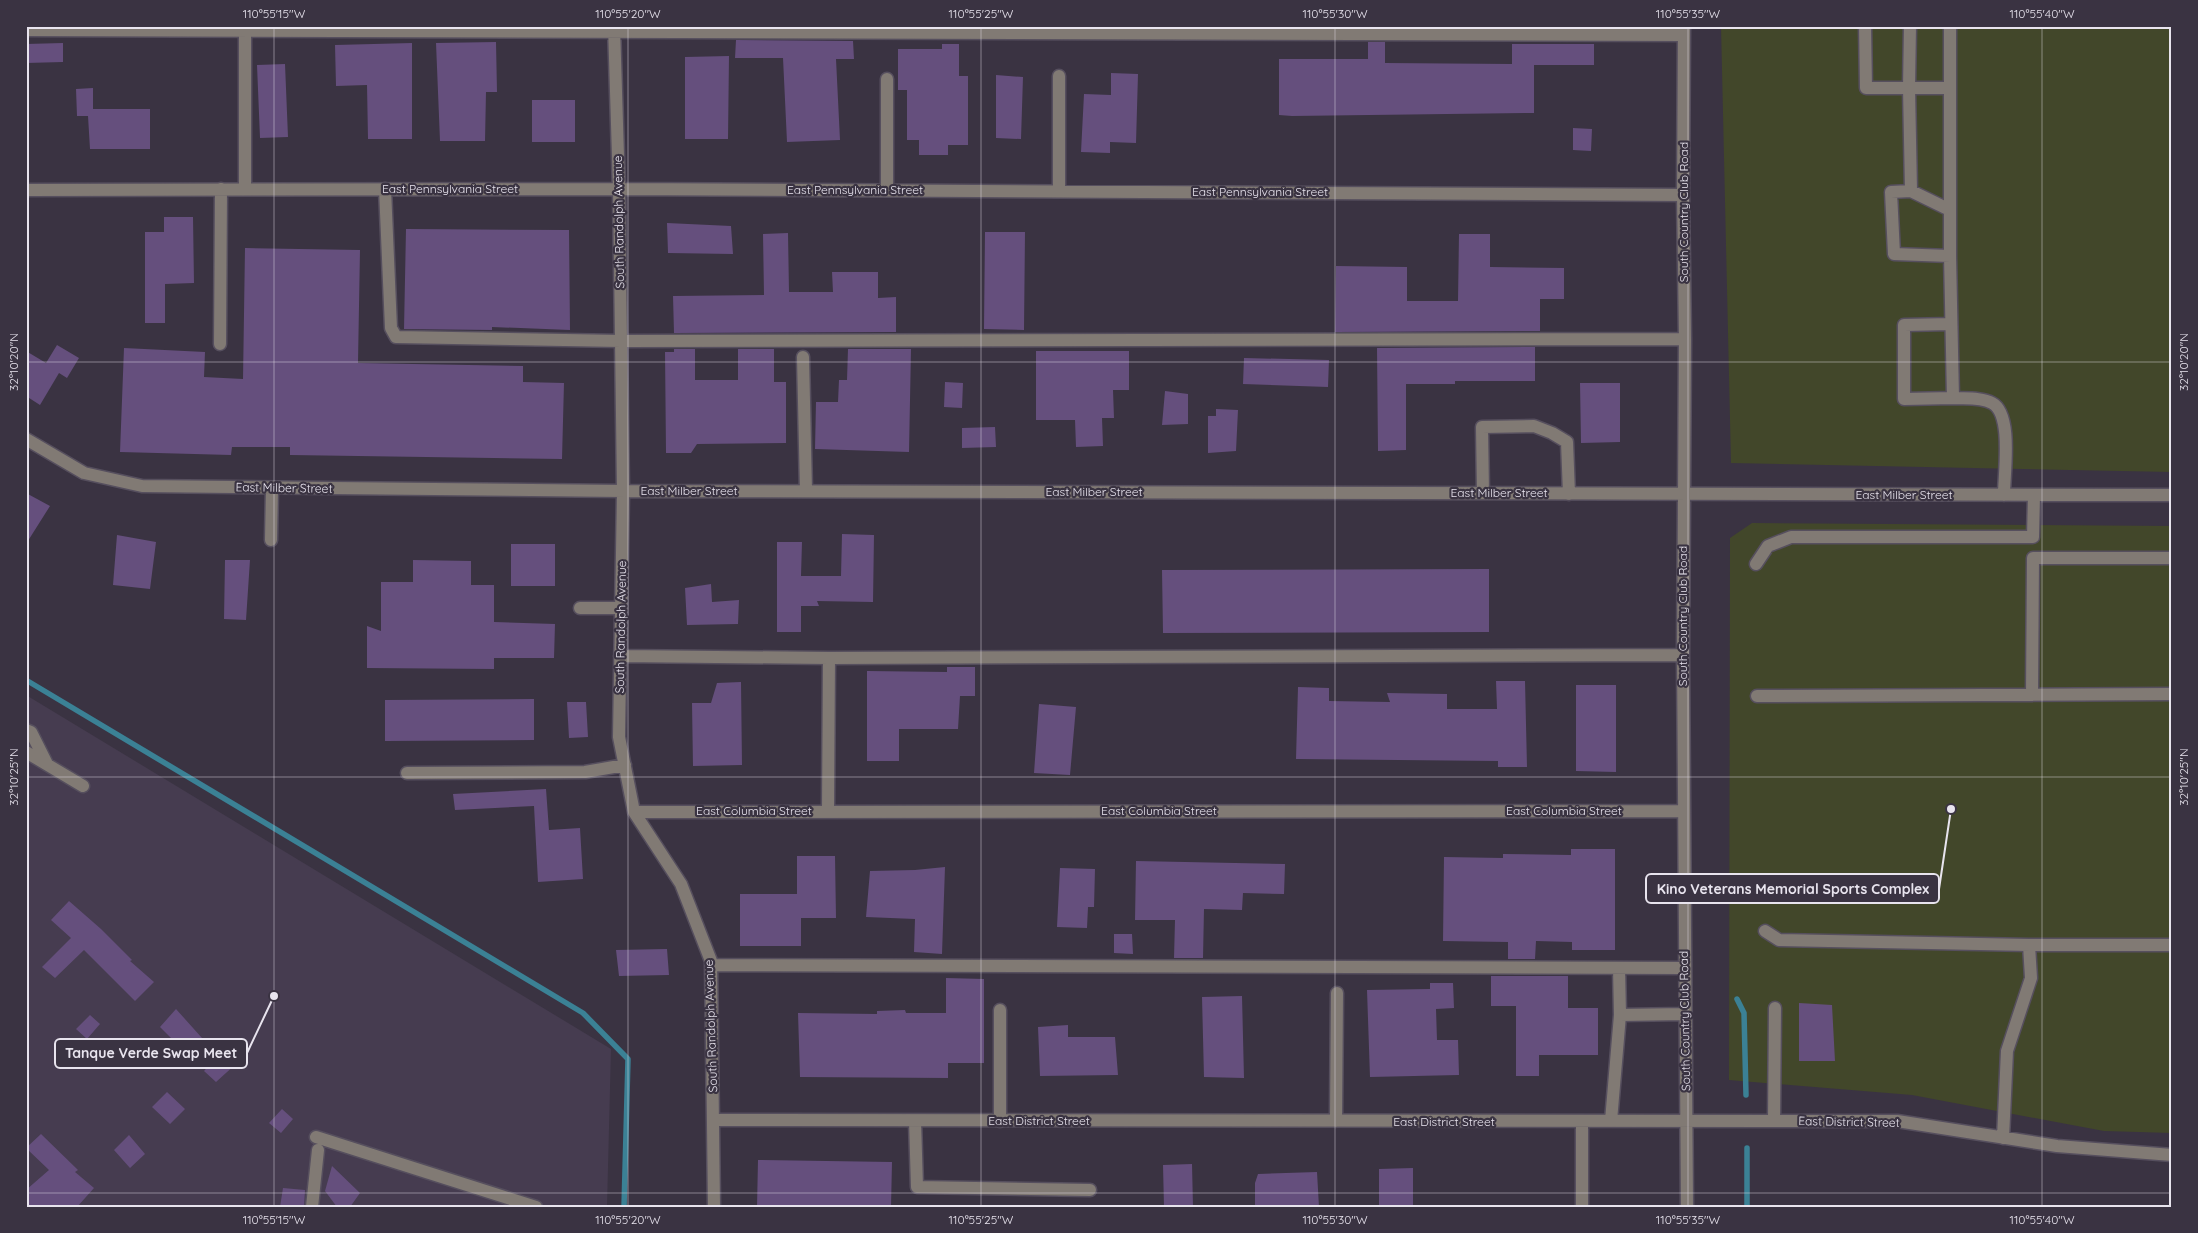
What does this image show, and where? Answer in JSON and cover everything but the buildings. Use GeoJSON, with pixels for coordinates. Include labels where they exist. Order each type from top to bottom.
{"type":"FeatureCollection","features":[{"type":"Feature","properties":{"kind":"street"},"geometry":{"type":"LineString","coordinates":[[1865,26],[1866,88],[1950,88]]}},
{"type":"Feature","properties":{"kind":"street"},"geometry":{"type":"LineString","coordinates":[[1910,26],[1911,191]]}},
{"type":"Feature","properties":{"kind":"street"},"geometry":{"type":"LineString","coordinates":[[1950,28],[1950,256],[1953,398]]}},
{"type":"Feature","properties":{"kind":"street"},"geometry":{"type":"LineString","coordinates":[[245,29],[245,189]]}},
{"type":"Feature","properties":{"kind":"street"},"geometry":{"type":"LineString","coordinates":[[26,30],[1684,30]]}},
{"type":"Feature","properties":{"kind":"street","name":"South Randolph Avenue"},"geometry":{"type":"LineString","coordinates":[[614,30],[619,188],[623,491],[619,737],[634,812],[682,884],[711,965],[714,1207]]}},
{"type":"Feature","properties":{"kind":"street","name":"South Country Club Road"},"geometry":{"type":"LineString","coordinates":[[1684,30],[1683,194],[1686,339],[1683,494],[1683,656],[1687,1207]]}},
{"type":"Feature","properties":{"kind":"street"},"geometry":{"type":"LineString","coordinates":[[1059,76],[1059,191]]}},
{"type":"Feature","properties":{"kind":"street"},"geometry":{"type":"LineString","coordinates":[[887,79],[887,190]]}},
{"type":"Feature","properties":{"kind":"street","name":"East Pennsylvania Street"},"geometry":{"type":"LineString","coordinates":[[26,190],[619,188],[1683,194]]}},
{"type":"Feature","properties":{"kind":"street"},"geometry":{"type":"LineString","coordinates":[[220,344],[222,189]]}},
{"type":"Feature","properties":{"kind":"street"},"geometry":{"type":"LineString","coordinates":[[385,189],[391,328],[396,337],[621,341],[1686,339]]}},
{"type":"Feature","properties":{"kind":"street"},"geometry":{"type":"LineString","coordinates":[[1950,210],[1911,191],[1891,192],[1894,254],[1950,256]]}},
{"type":"Feature","properties":{"kind":"street"},"geometry":{"type":"LineString","coordinates":[[1952,324],[1904,325],[1904,399],[1953,398],[1992,402],[2000,410],[2005,424],[2004,495]]}},
{"type":"Feature","properties":{"kind":"street"},"geometry":{"type":"LineString","coordinates":[[803,357],[806,492]]}},
{"type":"Feature","properties":{"kind":"street"},"geometry":{"type":"LineString","coordinates":[[1482,493],[1482,427],[1534,426],[1567,442],[1569,494]]}},
{"type":"Feature","properties":{"kind":"street","name":"East Milber Street"},"geometry":{"type":"LineString","coordinates":[[26,439],[84,473],[142,486],[806,492],[2172,496]]}},
{"type":"Feature","properties":{"kind":"street"},"geometry":{"type":"LineString","coordinates":[[271,540],[272,488]]}},
{"type":"Feature","properties":{"kind":"street"},"geometry":{"type":"LineString","coordinates":[[1756,564],[1768,546],[1791,537],[2033,537],[2034,495]]}},
{"type":"Feature","properties":{"kind":"street"},"geometry":{"type":"LineString","coordinates":[[2032,695],[2033,558],[2172,558]]}},
{"type":"Feature","properties":{"kind":"street"},"geometry":{"type":"LineString","coordinates":[[580,608],[621,608]]}},
{"type":"Feature","properties":{"kind":"street"},"geometry":{"type":"LineString","coordinates":[[620,656],[829,658],[1683,656]]}},
{"type":"Feature","properties":{"kind":"street"},"geometry":{"type":"LineString","coordinates":[[828,810],[829,658]]}},
{"type":"Feature","properties":{"kind":"street"},"geometry":{"type":"LineString","coordinates":[[1757,696],[2172,694]]}},
{"type":"Feature","properties":{"kind":"street"},"geometry":{"type":"LineString","coordinates":[[26,730],[30,732],[47,764]]}},
{"type":"Feature","properties":{"kind":"street"},"geometry":{"type":"LineString","coordinates":[[26,752],[84,786]]}},
{"type":"Feature","properties":{"kind":"street"},"geometry":{"type":"LineString","coordinates":[[407,773],[585,772],[625,765]]}},
{"type":"Feature","properties":{"kind":"street","name":"East Columbia Street"},"geometry":{"type":"LineString","coordinates":[[634,812],[828,810],[1684,811]]}},
{"type":"Feature","properties":{"kind":"street"},"geometry":{"type":"LineString","coordinates":[[1765,931],[1779,940],[2172,946]]}},
{"type":"Feature","properties":{"kind":"street"},"geometry":{"type":"LineString","coordinates":[[2003,1138],[2007,1051],[2031,978],[2029,945]]}},
{"type":"Feature","properties":{"kind":"street"},"geometry":{"type":"LineString","coordinates":[[711,965],[1685,968]]}},
{"type":"Feature","properties":{"kind":"street"},"geometry":{"type":"LineString","coordinates":[[1611,1121],[1620,1015],[1619,968]]}},
{"type":"Feature","properties":{"kind":"street"},"geometry":{"type":"LineString","coordinates":[[1336,1121],[1337,993]]}},
{"type":"Feature","properties":{"kind":"street"},"geometry":{"type":"LineString","coordinates":[[1774,1121],[1775,1008]]}},
{"type":"Feature","properties":{"kind":"street"},"geometry":{"type":"LineString","coordinates":[[1000,1010],[1000,1121]]}},
{"type":"Feature","properties":{"kind":"street"},"geometry":{"type":"LineString","coordinates":[[1620,1015],[1686,1014]]}},
{"type":"Feature","properties":{"kind":"street","name":"East District Street"},"geometry":{"type":"LineString","coordinates":[[714,1120],[1897,1121],[2057,1146],[2172,1155]]}},
{"type":"Feature","properties":{"kind":"street"},"geometry":{"type":"LineString","coordinates":[[915,1121],[917,1187],[1090,1190]]}},
{"type":"Feature","properties":{"kind":"street"},"geometry":{"type":"LineString","coordinates":[[1582,1121],[1582,1207]]}},
{"type":"Feature","properties":{"kind":"street"},"geometry":{"type":"LineString","coordinates":[[316,1137],[536,1207]]}},
{"type":"Feature","properties":{"kind":"street"},"geometry":{"type":"LineString","coordinates":[[312,1207],[318,1150]]}},
{"type":"Feature","properties":{"kind":"shaded area"},"geometry":{"type":"Polygon","coordinates":[[[26,695],[611,1049],[607,1207],[26,1207],[26,695]]]}},
{"type":"Feature","properties":{"kind":"green space"},"geometry":{"type":"Polygon","coordinates":[[[1721,26],[2172,26],[2172,472],[1731,463],[1721,26]]]}},
{"type":"Feature","properties":{"kind":"green space"},"geometry":{"type":"Polygon","coordinates":[[[1752,523],[2172,526],[2172,1133],[2104,1131],[1912,1095],[1729,1080],[1730,538],[1752,523]]]}},
{"type":"Feature","properties":{"kind":"waterway"},"geometry":{"type":"LineString","coordinates":[[26,680],[583,1013],[628,1059],[624,1207]]}},
{"type":"Feature","properties":{"kind":"waterway"},"geometry":{"type":"LineString","coordinates":[[1737,999],[1744,1013],[1746,1095]]}},
{"type":"Feature","properties":{"kind":"waterway"},"geometry":{"type":"LineString","coordinates":[[1747,1148],[1747,1207]]}},
{"type":"Feature","properties":{"kind":"place","name":"Kino Veterans Memorial Sports Complex"},"geometry":{"type":"Point","coordinates":[1951,809]}},
{"type":"Feature","properties":{"kind":"place","name":"Tanque Verde Swap Meet"},"geometry":{"type":"Point","coordinates":[274,996]}}]}
